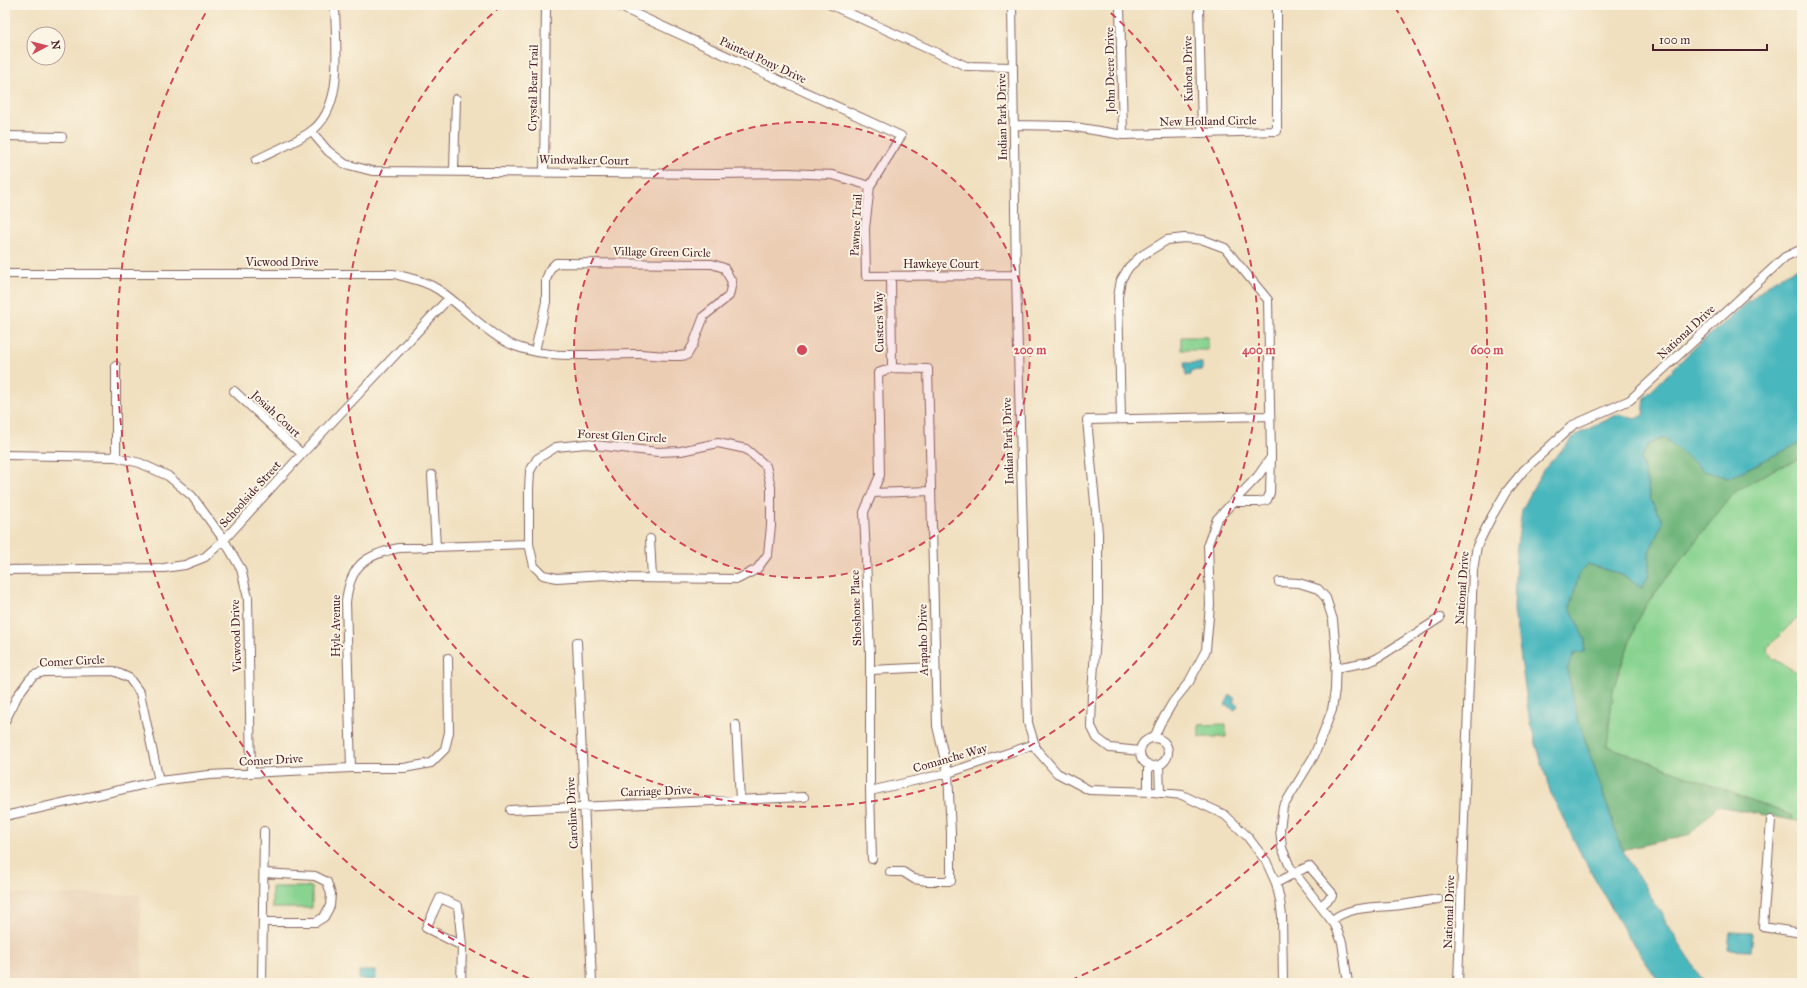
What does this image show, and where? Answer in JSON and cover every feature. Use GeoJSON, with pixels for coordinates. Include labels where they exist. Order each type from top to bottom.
{"type":"FeatureCollection","features":[{"type":"Feature","properties":{"kind":"street"},"geometry":{"type":"LineString","coordinates":[[256,160],[311,131],[328,111],[336,86],[335,5]]}},
{"type":"Feature","properties":{"kind":"street","name":"Crystal Bear Trail"},"geometry":{"type":"LineString","coordinates":[[544,172],[546,5]]}},
{"type":"Feature","properties":{"kind":"street","name":"Painted Pony Drive"},"geometry":{"type":"LineString","coordinates":[[616,5],[901,136]]}},
{"type":"Feature","properties":{"kind":"street"},"geometry":{"type":"LineString","coordinates":[[831,5],[966,66],[1013,67]]}},
{"type":"Feature","properties":{"kind":"street","name":"Indian Park Drive"},"geometry":{"type":"LineString","coordinates":[[1012,5],[1016,275],[1028,723],[1036,748],[1057,773],[1088,790],[1182,795],[1226,816],[1247,836],[1266,861],[1276,883],[1282,916],[1283,983]]}},
{"type":"Feature","properties":{"kind":"street","name":"John Deere Drive"},"geometry":{"type":"LineString","coordinates":[[1120,5],[1123,135]]}},
{"type":"Feature","properties":{"kind":"street","name":"Kubota Drive"},"geometry":{"type":"LineString","coordinates":[[1199,5],[1202,133]]}},
{"type":"Feature","properties":{"kind":"street","name":"New Holland Circle"},"geometry":{"type":"LineString","coordinates":[[1014,125],[1069,126],[1123,135],[1277,131],[1277,5]]}},
{"type":"Feature","properties":{"kind":"street"},"geometry":{"type":"LineString","coordinates":[[454,170],[456,99]]}},
{"type":"Feature","properties":{"kind":"street","name":"Windwalker Court"},"geometry":{"type":"LineString","coordinates":[[311,131],[328,151],[345,164],[372,171],[454,170],[716,174],[788,173],[833,175],[870,186]]}},
{"type":"Feature","properties":{"kind":"street"},"geometry":{"type":"LineString","coordinates":[[5,136],[62,137]]}},
{"type":"Feature","properties":{"kind":"street","name":"Pawnee Trail"},"geometry":{"type":"LineString","coordinates":[[866,276],[865,228],[870,186],[901,136]]}},
{"type":"Feature","properties":{"kind":"street"},"geometry":{"type":"LineString","coordinates":[[1121,418],[1118,297],[1121,280],[1129,267],[1141,256],[1167,240],[1184,238],[1204,240],[1225,248],[1268,300],[1271,457],[1270,493],[1267,500],[1259,502],[1233,502]]}},
{"type":"Feature","properties":{"kind":"street","name":"National Drive"},"geometry":{"type":"LineString","coordinates":[[1458,983],[1473,570],[1477,546],[1506,492],[1524,470],[1573,425],[1630,400],[1785,257],[1802,249]]}},
{"type":"Feature","properties":{"kind":"street","name":"Village Green Circle"},"geometry":{"type":"LineString","coordinates":[[556,263],[712,264],[724,268],[732,282],[729,296],[704,316],[687,355],[676,357],[642,354],[559,354],[535,352],[546,302],[546,280],[550,269],[556,263]]}},
{"type":"Feature","properties":{"kind":"street","name":"Vicwood Drive"},"geometry":{"type":"LineString","coordinates":[[5,274],[394,274],[421,281],[448,298],[477,323],[501,339],[516,348],[535,352]]}},
{"type":"Feature","properties":{"kind":"street","name":"Hawkeye Court"},"geometry":{"type":"LineString","coordinates":[[866,276],[1016,275]]}},
{"type":"Feature","properties":{"kind":"street","name":"Custers Way"},"geometry":{"type":"LineString","coordinates":[[890,276],[892,368]]}},
{"type":"Feature","properties":{"kind":"street","name":"Schoolside Street"},"geometry":{"type":"LineString","coordinates":[[5,570],[164,568],[185,565],[205,557],[224,540],[448,298]]}},
{"type":"Feature","properties":{"kind":"street"},"geometry":{"type":"LineString","coordinates":[[116,366],[116,458]]}},
{"type":"Feature","properties":{"kind":"street","name":"Arapaho Drive"},"geometry":{"type":"LineString","coordinates":[[890,872],[903,872],[914,878],[927,881],[951,881],[951,833],[948,773],[937,726],[928,369],[892,368]]}},
{"type":"Feature","properties":{"kind":"street","name":"Shoshone Place"},"geometry":{"type":"LineString","coordinates":[[872,859],[870,791],[871,670],[864,512],[880,475],[878,374],[892,368]]}},
{"type":"Feature","properties":{"kind":"street","name":"Josiah Court"},"geometry":{"type":"LineString","coordinates":[[234,391],[302,454]]}},
{"type":"Feature","properties":{"kind":"street"},"geometry":{"type":"LineString","coordinates":[[1140,751],[1110,748],[1097,738],[1091,726],[1098,608],[1098,533],[1087,420],[1121,418],[1270,416]]}},
{"type":"Feature","properties":{"kind":"street","name":"Forest Glen Circle"},"geometry":{"type":"LineString","coordinates":[[718,443],[746,449],[766,466],[770,487],[771,526],[768,554],[757,569],[738,579],[652,578],[627,578],[605,575],[557,578],[543,575],[534,566],[529,544],[529,489],[530,471],[537,459],[556,447],[586,444],[658,452],[681,451],[718,443]]}},
{"type":"Feature","properties":{"kind":"street","name":"Vicwood Drive"},"geometry":{"type":"LineString","coordinates":[[5,455],[116,458],[140,463],[168,476],[192,496],[224,540],[240,570],[248,598],[251,773]]}},
{"type":"Feature","properties":{"kind":"street"},"geometry":{"type":"LineString","coordinates":[[1154,738],[1160,724],[1189,682],[1206,650],[1210,605],[1208,544],[1217,519],[1258,476],[1271,457]]}},
{"type":"Feature","properties":{"kind":"street"},"geometry":{"type":"LineString","coordinates":[[432,475],[436,547]]}},
{"type":"Feature","properties":{"kind":"street"},"geometry":{"type":"LineString","coordinates":[[872,493],[931,492]]}},
{"type":"Feature","properties":{"kind":"street"},"geometry":{"type":"LineString","coordinates":[[650,539],[652,578]]}},
{"type":"Feature","properties":{"kind":"street","name":"Hyle Avenue"},"geometry":{"type":"LineString","coordinates":[[351,768],[346,602],[348,584],[355,570],[368,558],[382,552],[399,548],[529,544]]}},
{"type":"Feature","properties":{"kind":"street"},"geometry":{"type":"LineString","coordinates":[[1279,582],[1299,583],[1318,589],[1326,598],[1333,620],[1335,668],[1332,710],[1314,756],[1283,807],[1280,829],[1282,848],[1296,873],[1332,920],[1342,942],[1348,983]]}},
{"type":"Feature","properties":{"kind":"street"},"geometry":{"type":"LineString","coordinates":[[1335,668],[1376,659],[1440,618]]}},
{"type":"Feature","properties":{"kind":"street","name":"Caroline Drive"},"geometry":{"type":"LineString","coordinates":[[577,642],[592,983]]}},
{"type":"Feature","properties":{"kind":"street","name":"Comer Drive"},"geometry":{"type":"LineString","coordinates":[[5,814],[158,781],[251,773],[351,768],[404,768],[431,763],[445,749],[449,732],[448,658]]}},
{"type":"Feature","properties":{"kind":"street"},"geometry":{"type":"LineString","coordinates":[[871,670],[936,667]]}},
{"type":"Feature","properties":{"kind":"street","name":"Comer Circle"},"geometry":{"type":"LineString","coordinates":[[5,722],[18,695],[34,675],[44,672],[114,671],[129,678],[140,693],[158,781]]}},
{"type":"Feature","properties":{"kind":"street"},"geometry":{"type":"LineString","coordinates":[[736,725],[740,800]]}},
{"type":"Feature","properties":{"kind":"street"},"geometry":{"type":"LineString","coordinates":[[1159,765],[1148,764],[1142,759],[1140,751],[1144,742],[1154,738],[1159,739],[1167,747],[1166,757],[1159,765],[1160,793]]}},
{"type":"Feature","properties":{"kind":"street","name":"Comanche Way"},"geometry":{"type":"LineString","coordinates":[[870,791],[948,773],[1035,744]]}},
{"type":"Feature","properties":{"kind":"street"},"geometry":{"type":"LineString","coordinates":[[1148,764],[1148,792]]}},
{"type":"Feature","properties":{"kind":"street","name":"Carriage Drive"},"geometry":{"type":"LineString","coordinates":[[510,810],[804,797]]}},
{"type":"Feature","properties":{"kind":"street"},"geometry":{"type":"LineString","coordinates":[[1771,820],[1763,927],[1802,933]]}},
{"type":"Feature","properties":{"kind":"street"},"geometry":{"type":"LineString","coordinates":[[262,983],[264,830]]}},
{"type":"Feature","properties":{"kind":"street"},"geometry":{"type":"LineString","coordinates":[[1276,883],[1309,866],[1332,893],[1332,896],[1321,906]]}},
{"type":"Feature","properties":{"kind":"street"},"geometry":{"type":"LineString","coordinates":[[263,922],[316,922],[324,918],[330,906],[331,894],[327,882],[315,876],[264,873]]}},
{"type":"Feature","properties":{"kind":"street"},"geometry":{"type":"LineString","coordinates":[[461,983],[462,946],[458,906],[440,898],[426,928],[462,946]]}},
{"type":"Feature","properties":{"kind":"street"},"geometry":{"type":"LineString","coordinates":[[1332,920],[1341,913],[1360,908],[1400,905],[1438,899]]}},
{"type":"Feature","properties":{"kind":"shaded area"},"geometry":{"type":"Polygon","coordinates":[[[5,894],[140,895],[143,983],[5,983],[5,894]]]}},
{"type":"Feature","properties":{"kind":"green space"},"geometry":{"type":"Polygon","coordinates":[[[1181,337],[1208,337],[1208,350],[1181,350],[1181,337]]]}},
{"type":"Feature","properties":{"kind":"green space"},"geometry":{"type":"Polygon","coordinates":[[[1664,437],[1728,478],[1802,442],[1802,458],[1777,468],[1734,492],[1645,606],[1634,629],[1613,689],[1607,746],[1793,816],[1792,820],[1717,806],[1691,834],[1622,850],[1577,716],[1567,669],[1574,654],[1584,651],[1585,640],[1570,608],[1579,574],[1588,564],[1622,575],[1641,588],[1649,575],[1649,552],[1663,522],[1651,501],[1641,459],[1648,445],[1664,437]]]}},
{"type":"Feature","properties":{"kind":"green space"},"geometry":{"type":"Polygon","coordinates":[[[1802,458],[1802,613],[1767,648],[1772,658],[1802,675],[1802,822],[1792,820],[1793,816],[1607,746],[1613,689],[1634,629],[1645,606],[1734,492],[1777,468],[1802,458]]]}},
{"type":"Feature","properties":{"kind":"green space"},"geometry":{"type":"Polygon","coordinates":[[[1226,724],[1226,737],[1199,737],[1199,725],[1226,724]]]}},
{"type":"Feature","properties":{"kind":"green space"},"geometry":{"type":"Polygon","coordinates":[[[272,887],[312,887],[312,908],[272,908],[272,887]]]}},
{"type":"Feature","properties":{"kind":"water"},"geometry":{"type":"Polygon","coordinates":[[[1802,266],[1802,442],[1728,478],[1704,471],[1664,437],[1648,445],[1641,459],[1651,500],[1663,522],[1649,552],[1649,575],[1642,588],[1622,575],[1588,564],[1579,574],[1570,607],[1585,640],[1584,652],[1574,654],[1567,669],[1577,716],[1622,850],[1704,983],[1660,983],[1627,935],[1582,856],[1551,794],[1530,723],[1514,610],[1516,553],[1522,510],[1543,470],[1576,435],[1619,414],[1635,419],[1643,415],[1645,397],[1692,350],[1774,280],[1802,266]]]}},
{"type":"Feature","properties":{"kind":"water"},"geometry":{"type":"Polygon","coordinates":[[[1184,363],[1202,363],[1202,370],[1191,371],[1191,375],[1186,376],[1184,363]]]}},
{"type":"Feature","properties":{"kind":"water"},"geometry":{"type":"Polygon","coordinates":[[[1230,695],[1235,698],[1233,702],[1238,705],[1235,710],[1225,705],[1230,695]]]}},
{"type":"Feature","properties":{"kind":"water"},"geometry":{"type":"Polygon","coordinates":[[[1730,932],[1753,933],[1751,951],[1728,950],[1730,932]]]}},
{"type":"Feature","properties":{"kind":"water"},"geometry":{"type":"Polygon","coordinates":[[[359,971],[376,971],[376,980],[359,980],[359,971]]]}}]}
